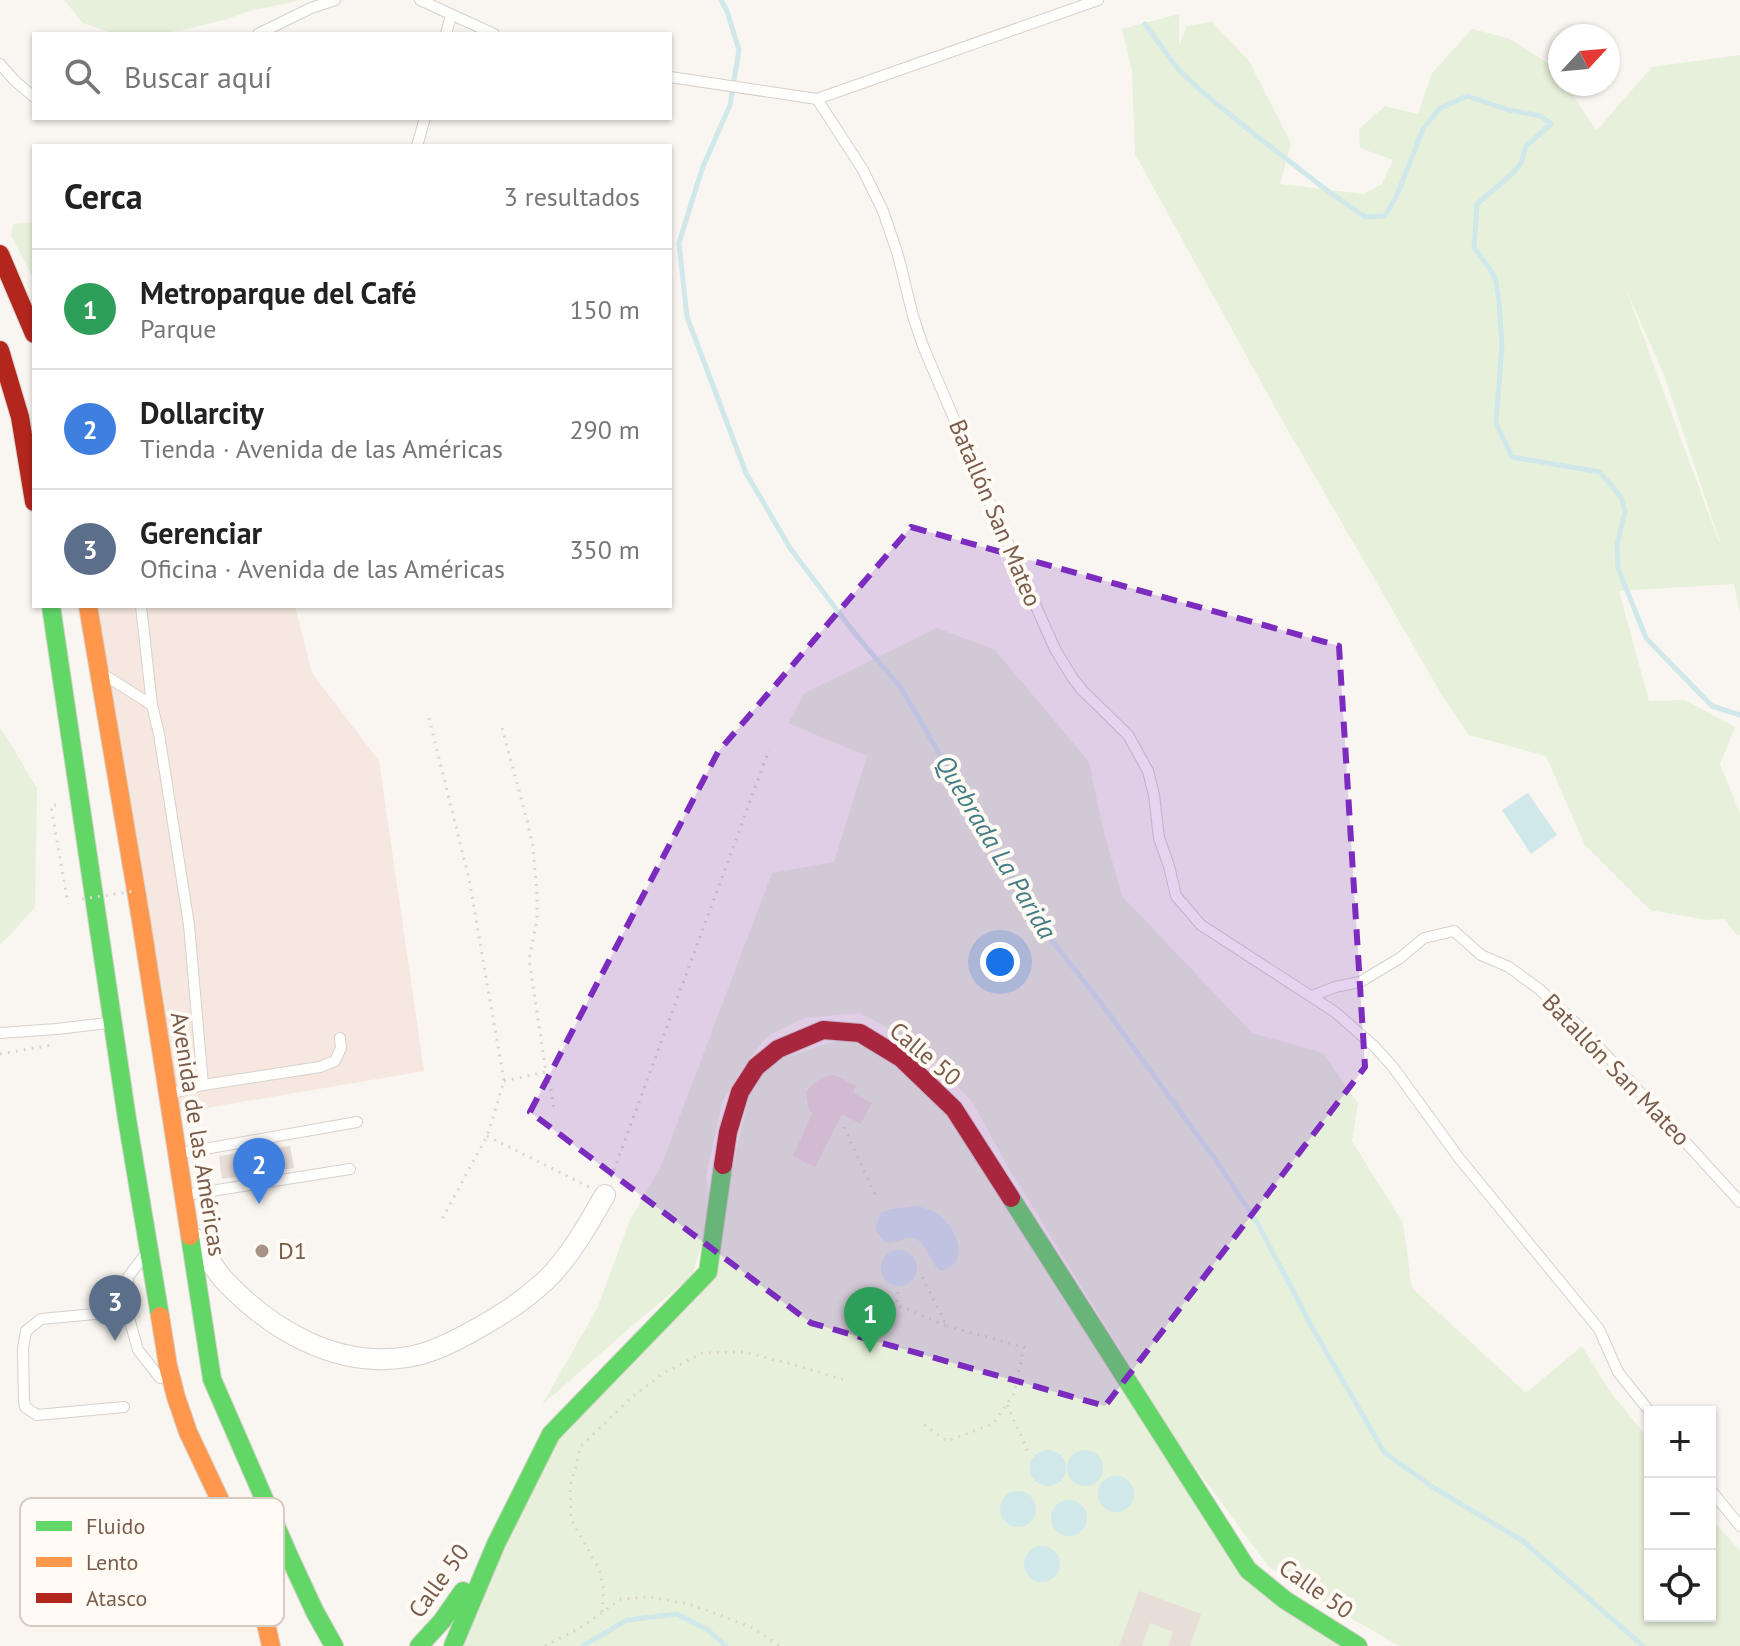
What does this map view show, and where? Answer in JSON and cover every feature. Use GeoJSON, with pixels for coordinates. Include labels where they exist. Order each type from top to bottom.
{"type":"FeatureCollection","features":[{"type":"Feature","properties":{"kind":"main road"},"geometry":{"type":"LineString","coordinates":[[0,254],[32,329]]}},
{"type":"Feature","properties":{"kind":"main road"},"geometry":{"type":"LineString","coordinates":[[0,350],[20,417],[32,490]]}},
{"type":"Feature","properties":{"kind":"main road"},"geometry":{"type":"LineString","coordinates":[[51,608],[158,1307],[176,1397],[188,1432],[219,1498]]}},
{"type":"Feature","properties":{"kind":"main road","name":"Avenida de las Américas"},"geometry":{"type":"LineString","coordinates":[[88,608],[212,1379],[264,1498]]}},
{"type":"Feature","properties":{"kind":"main road","name":"Calle 50"},"geometry":{"type":"LineString","coordinates":[[453,1646],[496,1544],[551,1434],[708,1272],[728,1132],[740,1092],[756,1067],[778,1049],[823,1030],[860,1033],[901,1058],[954,1109],[1248,1570],[1285,1600],[1358,1646]]}},
{"type":"Feature","properties":{"kind":"main road","name":"Calle 50"},"geometry":{"type":"LineString","coordinates":[[419,1646],[442,1621],[496,1544]]}},
{"type":"Feature","properties":{"kind":"main road","name":"Avenida de las Américas"},"geometry":{"type":"LineString","coordinates":[[284,1545],[334,1646]]}},
{"type":"Feature","properties":{"kind":"main road"},"geometry":{"type":"LineString","coordinates":[[266,1626],[271,1646]]}},
{"type":"Feature","properties":{"kind":"street"},"geometry":{"type":"LineString","coordinates":[[190,1229],[222,1277],[255,1309],[297,1338],[333,1353],[373,1359],[408,1357],[442,1347],[497,1319],[547,1279],[569,1252],[605,1195]]}},
{"type":"Feature","properties":{"kind":"street"},"geometry":{"type":"LineString","coordinates":[[199,1295],[201,1286],[222,1277]]}},
{"type":"Feature","properties":{"kind":"lane"},"geometry":{"type":"LineString","coordinates":[[262,32],[335,0]]}},
{"type":"Feature","properties":{"kind":"lane"},"geometry":{"type":"LineString","coordinates":[[420,0],[489,32]]}},
{"type":"Feature","properties":{"kind":"lane"},"geometry":{"type":"LineString","coordinates":[[672,77],[817,99],[1098,0]]}},
{"type":"Feature","properties":{"kind":"lane"},"geometry":{"type":"LineString","coordinates":[[447,32],[451,15]]}},
{"type":"Feature","properties":{"kind":"lane"},"geometry":{"type":"LineString","coordinates":[[0,64],[32,95]]}},
{"type":"Feature","properties":{"kind":"lane","name":"Batallón San Mateo"},"geometry":{"type":"LineString","coordinates":[[817,99],[863,170],[883,211],[923,346],[1055,649],[1082,690],[1128,735],[1148,771],[1159,838],[1176,896],[1201,925],[1312,996],[1355,1028],[1393,1067],[1459,1158],[1599,1329],[1618,1372],[1645,1406]]}},
{"type":"Feature","properties":{"kind":"lane"},"geometry":{"type":"LineString","coordinates":[[418,144],[424,120]]}},
{"type":"Feature","properties":{"kind":"lane"},"geometry":{"type":"LineString","coordinates":[[141,608],[152,705],[189,925],[203,1085]]}},
{"type":"Feature","properties":{"kind":"lane"},"geometry":{"type":"LineString","coordinates":[[98,671],[152,705]]}},
{"type":"Feature","properties":{"kind":"lane","name":"Batallón San Mateo"},"geometry":{"type":"LineString","coordinates":[[1312,996],[1360,982],[1400,958],[1424,938],[1454,931],[1481,955],[1509,967],[1549,998],[1587,1034],[1740,1202]]}},
{"type":"Feature","properties":{"kind":"lane"},"geometry":{"type":"LineString","coordinates":[[0,1033],[113,1022]]}},
{"type":"Feature","properties":{"kind":"lane"},"geometry":{"type":"LineString","coordinates":[[168,1095],[203,1085],[320,1067],[335,1061],[341,1048],[340,1038]]}},
{"type":"Feature","properties":{"kind":"lane"},"geometry":{"type":"LineString","coordinates":[[177,1154],[261,1144],[357,1122]]}},
{"type":"Feature","properties":{"kind":"lane"},"geometry":{"type":"LineString","coordinates":[[184,1195],[265,1177],[350,1169]]}},
{"type":"Feature","properties":{"kind":"lane"},"geometry":{"type":"LineString","coordinates":[[150,1249],[128,1277],[127,1311],[138,1350],[176,1397]]}},
{"type":"Feature","properties":{"kind":"lane"},"geometry":{"type":"LineString","coordinates":[[124,1407],[37,1415],[25,1407],[23,1348],[26,1331],[41,1319],[127,1311]]}},
{"type":"Feature","properties":{"kind":"lane"},"geometry":{"type":"LineString","coordinates":[[1716,1496],[1740,1526]]}},
{"type":"Feature","properties":{"kind":"path"},"geometry":{"type":"LineString","coordinates":[[429,718],[469,879],[504,1081],[487,1136],[441,1221]]}},
{"type":"Feature","properties":{"kind":"path"},"geometry":{"type":"LineString","coordinates":[[502,728],[533,848],[537,920],[529,959],[554,1110]]}},
{"type":"Feature","properties":{"kind":"path"},"geometry":{"type":"LineString","coordinates":[[487,1136],[605,1195],[769,750]]}},
{"type":"Feature","properties":{"kind":"path"},"geometry":{"type":"LineString","coordinates":[[82,899],[135,891]]}},
{"type":"Feature","properties":{"kind":"path"},"geometry":{"type":"LineString","coordinates":[[504,1081],[546,1072]]}},
{"type":"Feature","properties":{"kind":"path"},"geometry":{"type":"LineString","coordinates":[[844,1127],[876,1197]]}},
{"type":"Feature","properties":{"kind":"path"},"geometry":{"type":"LineString","coordinates":[[922,1277],[947,1326]]}},
{"type":"Feature","properties":{"kind":"path"},"geometry":{"type":"LineString","coordinates":[[898,1292],[897,1305],[947,1326],[1024,1347],[1014,1394],[993,1424],[947,1441],[924,1425]]}},
{"type":"Feature","properties":{"kind":"path"},"geometry":{"type":"LineString","coordinates":[[602,1612],[604,1590],[599,1569],[571,1519],[570,1488],[581,1446],[631,1398],[662,1374],[702,1353],[744,1352],[844,1380]]}},
{"type":"Feature","properties":{"kind":"path"},"geometry":{"type":"LineString","coordinates":[[1007,1405],[1029,1454]]}},
{"type":"Feature","properties":{"kind":"path"},"geometry":{"type":"LineString","coordinates":[[545,1646],[580,1628],[621,1599],[650,1597],[693,1605],[753,1628],[780,1646]]}},
{"type":"Feature","properties":{"kind":"highlighted area"},"geometry":{"type":"Polygon","coordinates":[[[911,527],[1339,646],[1365,1067],[1105,1406],[811,1323],[530,1112],[718,752],[911,527]]]}},
{"type":"Feature","properties":{"kind":"shaded area"},"geometry":{"type":"Polygon","coordinates":[[[88,608],[296,608],[312,673],[379,761],[424,1071],[171,1114],[88,608]]]}},
{"type":"Feature","properties":{"kind":"green space"},"geometry":{"type":"Polygon","coordinates":[[[64,0],[302,0],[169,32],[108,32],[83,23],[64,0]]]}},
{"type":"Feature","properties":{"kind":"green space"},"geometry":{"type":"Polygon","coordinates":[[[1179,14],[1179,45],[1187,26],[1212,22],[1249,61],[1291,143],[1280,184],[1364,194],[1382,184],[1393,160],[1360,148],[1359,129],[1385,106],[1418,114],[1432,73],[1472,29],[1508,38],[1548,63],[1548,96],[1574,96],[1596,131],[1652,67],[1740,55],[1740,613],[1734,584],[1619,591],[1649,701],[1685,700],[1735,727],[1720,764],[1740,814],[1740,935],[1725,919],[1708,920],[1650,910],[1585,845],[1546,756],[1469,735],[1442,695],[1282,420],[1135,154],[1132,71],[1122,29],[1179,14]],[[1625,287],[1719,542],[1664,375],[1625,287]]]}},
{"type":"Feature","properties":{"kind":"green space"},"geometry":{"type":"Polygon","coordinates":[[[32,222],[32,276],[11,235],[13,224],[32,222]]]}},
{"type":"Feature","properties":{"kind":"green space"},"geometry":{"type":"Polygon","coordinates":[[[937,628],[995,650],[1089,762],[1102,825],[1122,896],[1252,1033],[1323,1053],[1358,1103],[1352,1141],[1403,1223],[1412,1288],[1526,1393],[1582,1346],[1609,1390],[1644,1434],[1644,1622],[1716,1622],[1716,1524],[1740,1551],[1740,1646],[1399,1646],[1268,1566],[1177,1442],[1008,1167],[973,1103],[919,1044],[860,1013],[804,1018],[766,1037],[738,1074],[722,1103],[706,1176],[711,1214],[692,1276],[542,1405],[597,1309],[630,1220],[661,1166],[772,873],[834,862],[867,756],[788,723],[805,693],[937,628]]]}},
{"type":"Feature","properties":{"kind":"green space"},"geometry":{"type":"Polygon","coordinates":[[[0,727],[37,788],[35,907],[0,944],[0,727]]]}},
{"type":"Feature","properties":{"kind":"green space"},"geometry":{"type":"Polygon","coordinates":[[[860,1033],[954,1109],[1233,1544],[1358,1646],[453,1646],[551,1434],[708,1272],[756,1067],[860,1033]]]}},
{"type":"Feature","properties":{"kind":"water"},"geometry":{"type":"Polygon","coordinates":[[[1528,793],[1557,835],[1531,854],[1502,810],[1528,793]]]}},
{"type":"Feature","properties":{"kind":"water"},"geometry":{"type":"Polygon","coordinates":[[[915,1206],[938,1214],[954,1233],[959,1248],[958,1256],[950,1267],[941,1271],[917,1240],[909,1238],[886,1243],[875,1230],[880,1213],[915,1206]]]}},
{"type":"Feature","properties":{"kind":"water"},"geometry":{"type":"Polygon","coordinates":[[[899,1250],[911,1256],[917,1268],[911,1280],[899,1286],[887,1280],[881,1268],[887,1256],[899,1250]]]}},
{"type":"Feature","properties":{"kind":"water"},"geometry":{"type":"Polygon","coordinates":[[[1048,1450],[1060,1456],[1066,1468],[1060,1480],[1048,1486],[1036,1480],[1030,1468],[1036,1456],[1048,1450]]]}},
{"type":"Feature","properties":{"kind":"water"},"geometry":{"type":"Polygon","coordinates":[[[1085,1450],[1097,1456],[1103,1468],[1097,1480],[1085,1486],[1073,1480],[1067,1468],[1073,1456],[1085,1450]]]}},
{"type":"Feature","properties":{"kind":"water"},"geometry":{"type":"Polygon","coordinates":[[[1116,1476],[1128,1482],[1134,1494],[1128,1506],[1116,1512],[1104,1506],[1098,1494],[1104,1482],[1116,1476]]]}},
{"type":"Feature","properties":{"kind":"water"},"geometry":{"type":"Polygon","coordinates":[[[1018,1491],[1030,1497],[1036,1509],[1030,1521],[1018,1527],[1006,1521],[1000,1509],[1006,1497],[1018,1491]]]}},
{"type":"Feature","properties":{"kind":"water"},"geometry":{"type":"Polygon","coordinates":[[[1069,1500],[1081,1506],[1087,1518],[1081,1530],[1069,1536],[1057,1530],[1051,1518],[1057,1506],[1069,1500]]]}},
{"type":"Feature","properties":{"kind":"water"},"geometry":{"type":"Polygon","coordinates":[[[1042,1546],[1054,1552],[1060,1564],[1054,1576],[1042,1582],[1030,1576],[1024,1564],[1030,1552],[1042,1546]]]}},
{"type":"Feature","properties":{"kind":"building"},"geometry":{"type":"Polygon","coordinates":[[[834,1075],[856,1086],[853,1093],[872,1103],[861,1124],[842,1114],[815,1167],[793,1156],[812,1114],[806,1092],[823,1077],[834,1075]]]}},
{"type":"Feature","properties":{"kind":"building"},"geometry":{"type":"Polygon","coordinates":[[[290,1146],[294,1168],[222,1179],[219,1156],[290,1146]]]}},
{"type":"Feature","properties":{"kind":"building"},"geometry":{"type":"Polygon","coordinates":[[[1139,1591],[1201,1614],[1190,1646],[1168,1646],[1173,1632],[1150,1623],[1142,1646],[1119,1646],[1139,1591]]]}},
{"type":"Feature","properties":{"kind":"waterway","name":"Quebrada La Parida"},"geometry":{"type":"LineString","coordinates":[[721,0],[739,50],[730,105],[702,169],[679,243],[687,317],[746,473],[790,548],[901,688],[1039,924],[1217,1162],[1259,1226],[1313,1329],[1384,1452],[1434,1488],[1523,1541],[1643,1646]]}},
{"type":"Feature","properties":{"kind":"waterway"},"geometry":{"type":"LineString","coordinates":[[1145,24],[1178,69],[1201,91],[1329,192],[1366,217],[1385,216],[1397,195],[1423,129],[1439,109],[1467,96],[1509,110],[1541,116],[1551,124],[1526,146],[1521,163],[1513,173],[1477,204],[1474,247],[1496,281],[1499,303],[1502,345],[1496,423],[1512,457],[1600,472],[1621,497],[1625,511],[1617,545],[1618,568],[1646,638],[1712,706],[1740,715]]}},
{"type":"Feature","properties":{"kind":"waterway"},"geometry":{"type":"LineString","coordinates":[[583,1646],[627,1620],[677,1614],[708,1630],[726,1646]]}},
{"type":"Feature","properties":{"kind":"traffic: fast"},"geometry":{"type":"LineString","coordinates":[[51,608],[127,1119],[160,1316]]}},
{"type":"Feature","properties":{"kind":"traffic: fast"},"geometry":{"type":"LineString","coordinates":[[453,1646],[496,1544],[551,1434],[708,1272],[723,1165]]}},
{"type":"Feature","properties":{"kind":"traffic: fast"},"geometry":{"type":"LineString","coordinates":[[1011,1198],[1248,1570],[1285,1600],[1358,1646]]}},
{"type":"Feature","properties":{"kind":"traffic: fast"},"geometry":{"type":"LineString","coordinates":[[190,1236],[212,1379],[264,1498]]}},
{"type":"Feature","properties":{"kind":"traffic: fast"},"geometry":{"type":"LineString","coordinates":[[284,1545],[334,1646]]}},
{"type":"Feature","properties":{"kind":"traffic: fast"},"geometry":{"type":"LineString","coordinates":[[419,1646],[463,1591]]}},
{"type":"Feature","properties":{"kind":"traffic: slow"},"geometry":{"type":"LineString","coordinates":[[88,608],[190,1236]]}},
{"type":"Feature","properties":{"kind":"traffic: slow"},"geometry":{"type":"LineString","coordinates":[[160,1316],[176,1397],[188,1432],[219,1498]]}},
{"type":"Feature","properties":{"kind":"traffic: slow"},"geometry":{"type":"LineString","coordinates":[[266,1626],[271,1646]]}},
{"type":"Feature","properties":{"kind":"traffic: jam"},"geometry":{"type":"LineString","coordinates":[[0,254],[32,329]]}},
{"type":"Feature","properties":{"kind":"traffic: jam"},"geometry":{"type":"LineString","coordinates":[[0,350],[20,417],[32,490]]}},
{"type":"Feature","properties":{"kind":"traffic: jam"},"geometry":{"type":"LineString","coordinates":[[723,1165],[728,1132],[740,1092],[756,1067],[778,1049],[823,1030],[860,1033],[901,1058],[954,1109],[1011,1198]]}},
{"type":"Feature","properties":{"kind":"place","name":"Dollarcity"},"geometry":{"type":"Point","coordinates":[259,1204]}},
{"type":"Feature","properties":{"kind":"place","name":"D1"},"geometry":{"type":"Point","coordinates":[262,1251]}},
{"type":"Feature","properties":{"kind":"place","name":"Gerenciar"},"geometry":{"type":"Point","coordinates":[115,1341]}},
{"type":"Feature","properties":{"kind":"place","name":"Metroparque del Café"},"geometry":{"type":"Point","coordinates":[870,1353]}}]}
